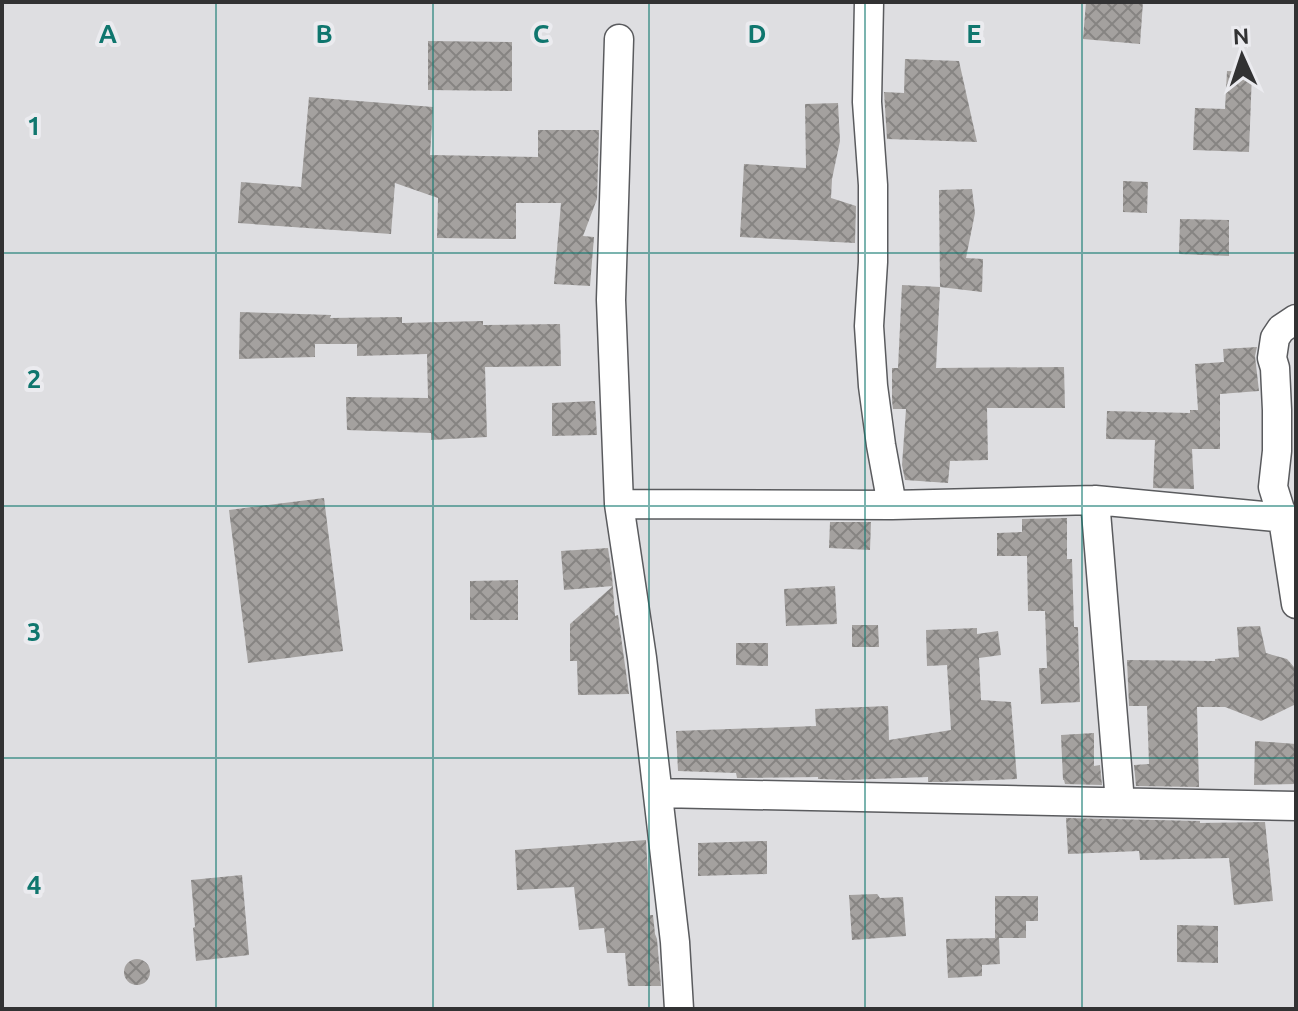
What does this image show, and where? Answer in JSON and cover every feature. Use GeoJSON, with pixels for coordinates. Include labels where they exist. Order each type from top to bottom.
{"type":"FeatureCollection","features":[{"type":"Feature","properties":{"kind":"street"},"geometry":{"type":"LineString","coordinates":[[869,2],[867,102],[873,216],[869,326],[873,386],[892,505]]}},
{"type":"Feature","properties":{"kind":"street"},"geometry":{"type":"LineString","coordinates":[[619,39],[611,300],[619,504],[642,658],[675,942],[679,1009]]}},
{"type":"Feature","properties":{"kind":"street"},"geometry":{"type":"LineString","coordinates":[[1296,319],[1281,329],[1272,348],[1277,410],[1273,487],[1290,519],[1296,604]]}},
{"type":"Feature","properties":{"kind":"street"},"geometry":{"type":"LineString","coordinates":[[1095,500],[1120,802]]}},
{"type":"Feature","properties":{"kind":"street"},"geometry":{"type":"LineString","coordinates":[[619,504],[892,505],[1095,500],[1290,519]]}},
{"type":"Feature","properties":{"kind":"street"},"geometry":{"type":"LineString","coordinates":[[658,793],[1296,806]]}},
{"type":"Feature","properties":{"kind":"building"},"geometry":{"type":"Polygon","coordinates":[[[1086,2],[1143,2],[1140,44],[1083,39],[1086,2]]]}},
{"type":"Feature","properties":{"kind":"building"},"geometry":{"type":"Polygon","coordinates":[[[428,41],[512,42],[512,91],[428,90],[428,41]]]}},
{"type":"Feature","properties":{"kind":"building"},"geometry":{"type":"Polygon","coordinates":[[[905,59],[959,61],[977,142],[887,139],[884,92],[904,93],[905,59]]]}},
{"type":"Feature","properties":{"kind":"building"},"geometry":{"type":"Polygon","coordinates":[[[1227,71],[1252,72],[1249,152],[1193,150],[1195,108],[1225,109],[1227,71]]]}},
{"type":"Feature","properties":{"kind":"building"},"geometry":{"type":"Polygon","coordinates":[[[309,97],[433,107],[430,155],[538,157],[538,130],[599,130],[597,199],[583,236],[594,237],[590,286],[554,284],[561,203],[516,203],[516,239],[437,238],[438,198],[395,183],[391,234],[238,223],[241,182],[301,187],[309,97]]]}},
{"type":"Feature","properties":{"kind":"building"},"geometry":{"type":"Polygon","coordinates":[[[838,103],[840,141],[831,198],[856,206],[855,243],[740,237],[744,164],[806,168],[805,104],[838,103]]]}},
{"type":"Feature","properties":{"kind":"building"},"geometry":{"type":"Polygon","coordinates":[[[1123,181],[1148,182],[1147,213],[1123,212],[1123,181]]]}},
{"type":"Feature","properties":{"kind":"building"},"geometry":{"type":"Polygon","coordinates":[[[972,189],[975,213],[966,258],[983,259],[982,292],[940,287],[939,190],[972,189]]]}},
{"type":"Feature","properties":{"kind":"building"},"geometry":{"type":"Polygon","coordinates":[[[1180,219],[1229,220],[1229,256],[1179,254],[1180,219]]]}},
{"type":"Feature","properties":{"kind":"building"},"geometry":{"type":"Polygon","coordinates":[[[902,285],[940,287],[936,368],[1064,367],[1065,408],[987,408],[988,460],[950,461],[948,483],[905,480],[902,465],[906,409],[893,409],[892,401],[892,368],[898,368],[902,285]]]}},
{"type":"Feature","properties":{"kind":"building"},"geometry":{"type":"Polygon","coordinates":[[[240,312],[331,315],[330,318],[402,317],[402,323],[483,321],[483,325],[560,324],[561,366],[485,367],[487,437],[431,440],[431,433],[347,430],[346,397],[428,398],[427,354],[357,356],[357,344],[315,344],[315,357],[239,359],[240,312]]]}},
{"type":"Feature","properties":{"kind":"building"},"geometry":{"type":"Polygon","coordinates":[[[1257,347],[1255,356],[1259,391],[1220,394],[1220,449],[1192,449],[1194,489],[1153,488],[1155,440],[1106,439],[1107,411],[1190,413],[1190,410],[1198,410],[1195,364],[1224,362],[1223,349],[1257,347]]]}},
{"type":"Feature","properties":{"kind":"building"},"geometry":{"type":"Polygon","coordinates":[[[595,401],[597,435],[552,436],[552,403],[595,401]]]}},
{"type":"Feature","properties":{"kind":"building"},"geometry":{"type":"Polygon","coordinates":[[[324,498],[343,651],[248,663],[229,510],[324,498]]]}},
{"type":"Feature","properties":{"kind":"building"},"geometry":{"type":"Polygon","coordinates":[[[1067,518],[1067,559],[1072,559],[1074,627],[1078,627],[1080,702],[1041,704],[1039,668],[1047,668],[1045,611],[1028,611],[1027,556],[997,556],[997,533],[1022,532],[1022,519],[1067,518]]]}},
{"type":"Feature","properties":{"kind":"building"},"geometry":{"type":"Polygon","coordinates":[[[830,522],[871,522],[870,550],[829,548],[830,522]]]}},
{"type":"Feature","properties":{"kind":"building"},"geometry":{"type":"Polygon","coordinates":[[[608,548],[613,586],[564,590],[561,551],[608,548]]]}},
{"type":"Feature","properties":{"kind":"building"},"geometry":{"type":"Polygon","coordinates":[[[518,580],[518,620],[470,620],[470,581],[518,580]]]}},
{"type":"Feature","properties":{"kind":"building"},"geometry":{"type":"Polygon","coordinates":[[[613,586],[615,616],[618,615],[629,694],[578,695],[577,661],[570,661],[570,624],[613,586]]]}},
{"type":"Feature","properties":{"kind":"building"},"geometry":{"type":"Polygon","coordinates":[[[835,586],[837,624],[786,626],[784,589],[835,586]]]}},
{"type":"Feature","properties":{"kind":"building"},"geometry":{"type":"Polygon","coordinates":[[[852,625],[878,625],[879,647],[852,647],[852,625]]]}},
{"type":"Feature","properties":{"kind":"building"},"geometry":{"type":"Polygon","coordinates":[[[1260,626],[1266,653],[1287,659],[1294,667],[1296,704],[1261,721],[1225,707],[1197,707],[1199,787],[1136,786],[1134,765],[1149,764],[1147,706],[1129,706],[1127,660],[1215,661],[1239,657],[1237,627],[1260,626]]]}},
{"type":"Feature","properties":{"kind":"building"},"geometry":{"type":"Polygon","coordinates":[[[977,628],[977,634],[998,631],[1001,655],[979,658],[981,700],[1011,702],[1017,779],[928,782],[928,777],[846,780],[818,777],[737,778],[736,773],[678,771],[676,731],[816,726],[815,709],[888,706],[889,740],[951,730],[947,665],[927,666],[926,630],[977,628]]]}},
{"type":"Feature","properties":{"kind":"building"},"geometry":{"type":"Polygon","coordinates":[[[736,643],[768,643],[768,666],[736,665],[736,643]]]}},
{"type":"Feature","properties":{"kind":"building"},"geometry":{"type":"Polygon","coordinates":[[[1094,733],[1094,766],[1100,765],[1102,785],[1065,784],[1061,735],[1094,733]]]}},
{"type":"Feature","properties":{"kind":"building"},"geometry":{"type":"Polygon","coordinates":[[[1255,741],[1296,744],[1296,784],[1254,785],[1255,741]]]}},
{"type":"Feature","properties":{"kind":"building"},"geometry":{"type":"Polygon","coordinates":[[[1066,818],[1265,822],[1273,901],[1234,905],[1229,858],[1140,860],[1139,851],[1068,854],[1066,818]]]}},
{"type":"Feature","properties":{"kind":"building"},"geometry":{"type":"Polygon","coordinates":[[[646,840],[650,915],[653,915],[657,939],[661,986],[628,986],[625,953],[607,953],[604,928],[579,930],[574,887],[517,890],[515,850],[646,840]]]}},
{"type":"Feature","properties":{"kind":"building"},"geometry":{"type":"Polygon","coordinates":[[[767,841],[767,874],[698,876],[698,843],[767,841]]]}},
{"type":"Feature","properties":{"kind":"building"},"geometry":{"type":"Polygon","coordinates":[[[242,875],[249,955],[196,961],[191,880],[242,875]]]}},
{"type":"Feature","properties":{"kind":"building"},"geometry":{"type":"Polygon","coordinates":[[[877,894],[880,898],[903,897],[906,936],[852,940],[849,895],[877,894]]]}},
{"type":"Feature","properties":{"kind":"building"},"geometry":{"type":"Polygon","coordinates":[[[995,896],[1038,896],[1038,921],[1026,921],[1026,938],[995,938],[995,896]]]}},
{"type":"Feature","properties":{"kind":"building"},"geometry":{"type":"Polygon","coordinates":[[[1177,925],[1218,926],[1218,963],[1177,962],[1177,925]]]}},
{"type":"Feature","properties":{"kind":"building"},"geometry":{"type":"Polygon","coordinates":[[[999,938],[1000,964],[982,965],[982,976],[948,978],[946,939],[999,938]]]}},
{"type":"Feature","properties":{"kind":"building"},"geometry":{"type":"Polygon","coordinates":[[[137,959],[146,963],[150,972],[146,981],[137,985],[128,981],[124,972],[128,963],[137,959]]]}}]}
